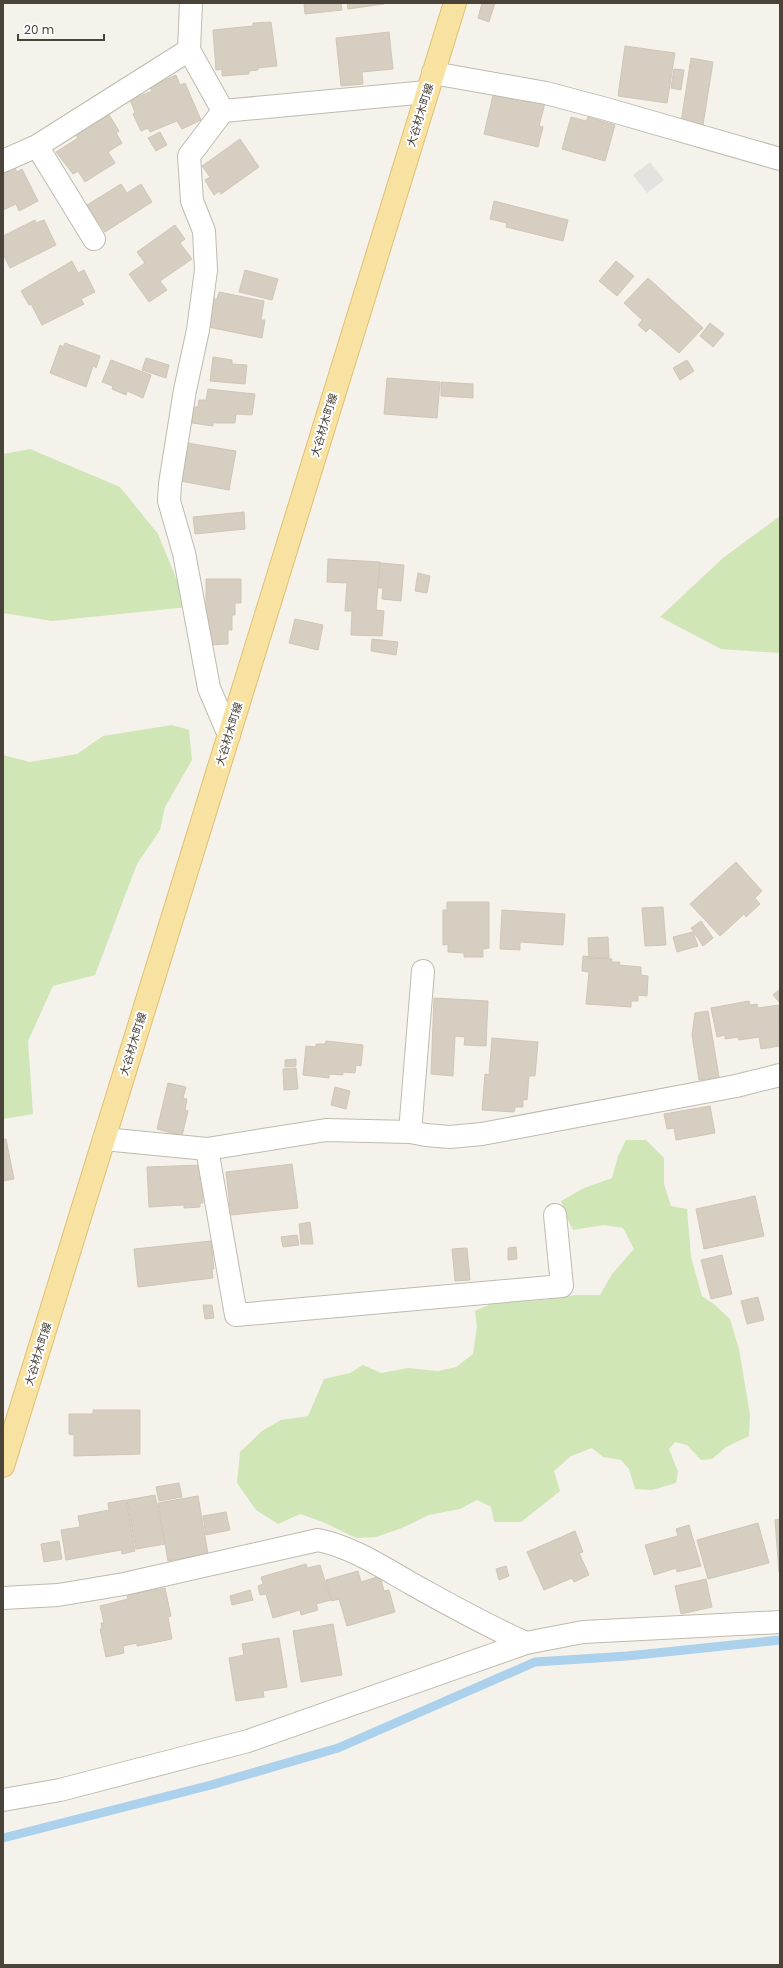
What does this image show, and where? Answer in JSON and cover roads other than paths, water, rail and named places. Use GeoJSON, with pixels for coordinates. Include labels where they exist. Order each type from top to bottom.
{"type":"FeatureCollection","features":[{"type":"Feature","properties":{"kind":"main road","name":"大谷材木町線"},"geometry":{"type":"LineString","coordinates":[[3,1466],[455,3]]}},
{"type":"Feature","properties":{"kind":"street"},"geometry":{"type":"LineString","coordinates":[[191,3],[189,50],[223,111]]}},
{"type":"Feature","properties":{"kind":"street"},"geometry":{"type":"LineString","coordinates":[[3,161],[37,146],[189,50]]}},
{"type":"Feature","properties":{"kind":"street"},"geometry":{"type":"LineString","coordinates":[[229,735],[209,688],[184,553],[169,501],[170,484],[185,390],[198,330],[206,270],[204,232],[192,201],[189,156],[223,111],[430,83],[546,93],[780,159]]}},
{"type":"Feature","properties":{"kind":"street"},"geometry":{"type":"LineString","coordinates":[[37,146],[94,239]]}},
{"type":"Feature","properties":{"kind":"street"},"geometry":{"type":"LineString","coordinates":[[410,1132],[423,971]]}},
{"type":"Feature","properties":{"kind":"street"},"geometry":{"type":"LineString","coordinates":[[104,1139],[207,1149],[326,1130],[410,1132],[426,1135],[450,1136],[482,1134],[779,1081]]}},
{"type":"Feature","properties":{"kind":"street"},"geometry":{"type":"LineString","coordinates":[[207,1149],[236,1314],[562,1286],[555,1215]]}},
{"type":"Feature","properties":{"kind":"street"},"geometry":{"type":"LineString","coordinates":[[3,1598],[58,1595],[124,1584],[318,1540],[333,1543],[368,1559],[486,1625],[526,1643]]}},
{"type":"Feature","properties":{"kind":"street"},"geometry":{"type":"LineString","coordinates":[[3,1800],[60,1790],[248,1741],[526,1643],[583,1632],[780,1622]]}},
{"type":"Feature","properties":{"kind":"waterway"},"geometry":{"type":"LineString","coordinates":[[3,1838],[211,1785],[338,1748],[535,1662],[627,1656],[780,1640]]}}]}
